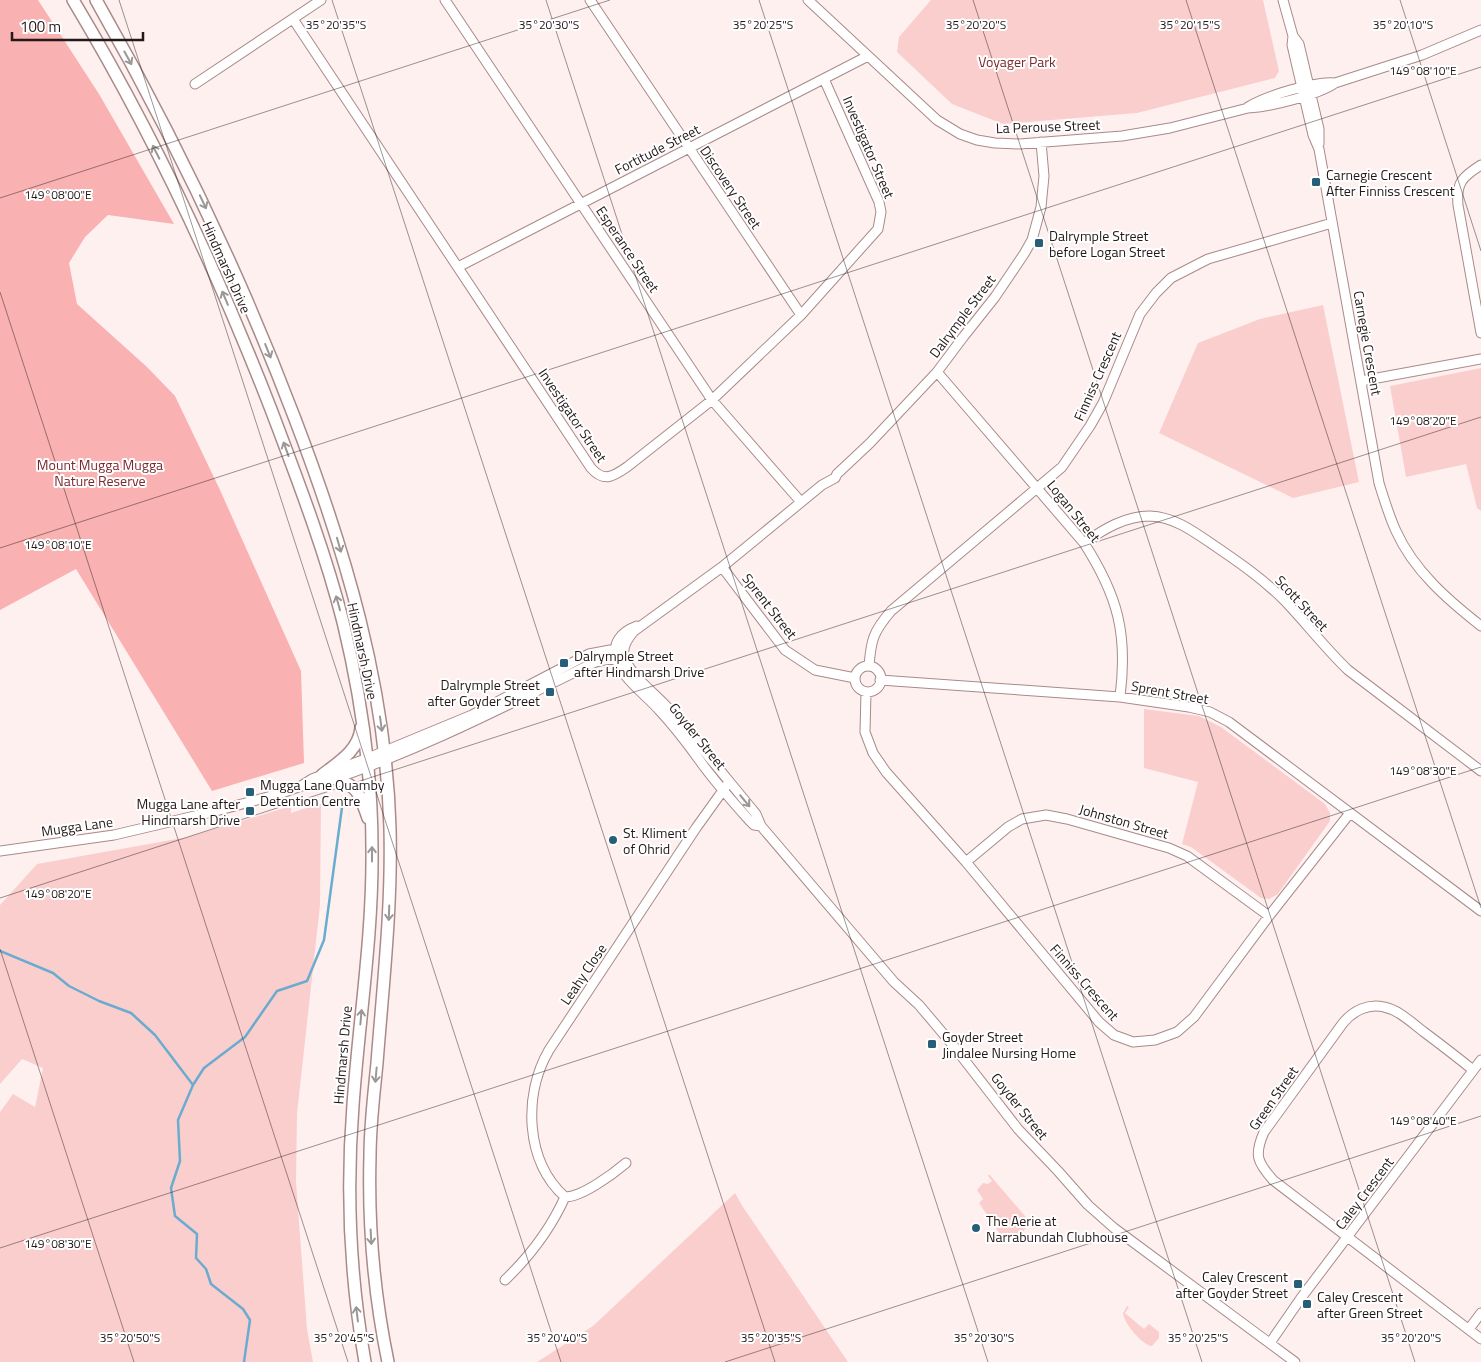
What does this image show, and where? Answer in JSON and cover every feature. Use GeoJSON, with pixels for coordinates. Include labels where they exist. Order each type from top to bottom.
{"type":"FeatureCollection","features":[{"type":"Feature","properties":{"kind":"main road","name":"Hindmarsh Drive"},"geometry":{"type":"LineString","coordinates":[[73,0],[115,74],[179,199],[223,294],[261,384],[311,520],[334,589],[351,657],[368,763],[372,826],[370,928],[353,1104],[349,1187],[353,1275],[365,1362]]}},
{"type":"Feature","properties":{"kind":"main road","name":"Hindmarsh Drive"},"geometry":{"type":"LineString","coordinates":[[96,0],[152,102],[208,214],[252,312],[292,412],[329,514],[355,601],[373,678],[385,756],[390,823],[389,912],[370,1144],[370,1204],[376,1285],[388,1362]]}},
{"type":"Feature","properties":{"kind":"main road"},"geometry":{"type":"LineString","coordinates":[[322,774],[350,753],[356,746],[361,733],[362,719]]}},
{"type":"Feature","properties":{"kind":"main road"},"geometry":{"type":"LineString","coordinates":[[336,778],[354,787],[372,826]]}},
{"type":"Feature","properties":{"kind":"street"},"geometry":{"type":"LineString","coordinates":[[195,84],[321,0]]}},
{"type":"Feature","properties":{"kind":"street","name":"Esperance Street"},"geometry":{"type":"LineString","coordinates":[[446,0],[712,400],[801,502]]}},
{"type":"Feature","properties":{"kind":"street","name":"Discovery Street"},"geometry":{"type":"LineString","coordinates":[[590,0],[688,149],[801,315]]}},
{"type":"Feature","properties":{"kind":"street","name":"La Perouse Street"},"geometry":{"type":"LineString","coordinates":[[808,0],[937,120],[960,134],[995,143],[1041,142],[1122,136],[1170,128],[1248,108],[1260,107],[1306,91],[1324,82],[1335,83],[1422,55],[1481,30]]}},
{"type":"Feature","properties":{"kind":"street","name":"Carnegie Crescent"},"geometry":{"type":"LineString","coordinates":[[1283,0],[1293,36],[1299,44],[1313,135],[1319,149],[1379,483],[1396,532],[1408,552],[1447,599],[1481,626]]}},
{"type":"Feature","properties":{"kind":"street","name":"Investigator Street"},"geometry":{"type":"LineString","coordinates":[[293,19],[591,468],[600,476],[610,477],[616,475],[712,400],[801,315],[878,229],[881,212],[874,188],[824,79]]}},
{"type":"Feature","properties":{"kind":"street","name":"Fortitude Street"},"geometry":{"type":"LineString","coordinates":[[458,267],[868,56]]}},
{"type":"Feature","properties":{"kind":"street","name":"Dalrymple Street"},"geometry":{"type":"LineString","coordinates":[[618,655],[628,638],[642,624],[722,567],[822,485],[835,478],[938,372],[1016,268],[1032,240],[1042,208],[1044,176],[1041,142]]}},
{"type":"Feature","properties":{"kind":"street"},"geometry":{"type":"LineString","coordinates":[[1481,166],[1469,173],[1460,182],[1457,193],[1481,333]]}},
{"type":"Feature","properties":{"kind":"street","name":"Finniss Crescent"},"geometry":{"type":"LineString","coordinates":[[869,666],[870,646],[874,633],[891,611],[1062,467],[1103,403],[1140,314],[1156,293],[1171,278],[1208,260],[1332,223]]}},
{"type":"Feature","properties":{"kind":"street"},"geometry":{"type":"LineString","coordinates":[[1361,381],[1481,358]]}},
{"type":"Feature","properties":{"kind":"street","name":"Logan Street"},"geometry":{"type":"LineString","coordinates":[[938,372],[1084,543],[1106,582],[1118,613],[1123,643],[1120,697]]}},
{"type":"Feature","properties":{"kind":"street","name":"Scott Street"},"geometry":{"type":"LineString","coordinates":[[1084,543],[1105,529],[1126,520],[1150,516],[1172,520],[1193,531],[1250,570],[1271,587],[1328,652],[1348,670],[1481,771]]}},
{"type":"Feature","properties":{"kind":"street","name":"Sprent Street"},"geometry":{"type":"LineString","coordinates":[[722,567],[785,650],[816,670],[855,678]]}},
{"type":"Feature","properties":{"kind":"street"},"geometry":{"type":"LineString","coordinates":[[368,763],[503,708],[593,663],[618,655]]}},
{"type":"Feature","properties":{"kind":"street","name":"Goyder Street"},"geometry":{"type":"LineString","coordinates":[[618,655],[665,704],[726,786],[756,814],[761,826],[894,982],[919,1005],[996,1099],[1018,1129],[1092,1210],[1295,1362]]}},
{"type":"Feature","properties":{"kind":"street"},"geometry":{"type":"LineString","coordinates":[[869,666],[877,670],[880,680],[876,688],[866,692],[857,686],[855,678],[860,668],[869,666]]}},
{"type":"Feature","properties":{"kind":"street","name":"Sprent Street"},"geometry":{"type":"LineString","coordinates":[[880,680],[1120,697],[1210,712],[1229,722],[1481,911]]}},
{"type":"Feature","properties":{"kind":"street","name":"Finniss Crescent"},"geometry":{"type":"LineString","coordinates":[[866,692],[865,732],[873,753],[886,772],[966,862],[1099,1022],[1114,1035],[1133,1042],[1155,1040],[1177,1032],[1194,1016],[1350,813]]}},
{"type":"Feature","properties":{"kind":"street","name":"Mugga Lane"},"geometry":{"type":"LineString","coordinates":[[0,851],[114,835],[216,811],[301,786],[322,774],[368,763]]}},
{"type":"Feature","properties":{"kind":"street","name":"Mugga Lane"},"geometry":{"type":"LineString","coordinates":[[301,786],[313,786],[368,763]]}},
{"type":"Feature","properties":{"kind":"street","name":"Leahy Close"},"geometry":{"type":"LineString","coordinates":[[565,1197],[556,1188],[546,1171],[535,1142],[532,1106],[539,1071],[549,1050],[726,786]]}},
{"type":"Feature","properties":{"kind":"street","name":"Johnston Street"},"geometry":{"type":"LineString","coordinates":[[966,862],[1008,827],[1022,819],[1046,815],[1067,819],[1169,848],[1187,856],[1269,916]]}},
{"type":"Feature","properties":{"kind":"street","name":"Green Street"},"geometry":{"type":"LineString","coordinates":[[1473,1070],[1404,1016],[1386,1007],[1369,1006],[1359,1009],[1350,1014],[1343,1023],[1264,1132],[1257,1156],[1261,1167],[1273,1180],[1481,1339]]}},
{"type":"Feature","properties":{"kind":"street","name":"Caley Crescent"},"geometry":{"type":"LineString","coordinates":[[1270,1343],[1347,1237],[1481,1060]]}},
{"type":"Feature","properties":{"kind":"street"},"geometry":{"type":"LineString","coordinates":[[505,1280],[526,1260],[558,1212],[565,1197],[574,1196],[605,1180],[626,1163]]}},
{"type":"Feature","properties":{"kind":"street"},"geometry":{"type":"LineString","coordinates":[[1469,1329],[1481,1314]]}},
{"type":"Feature","properties":{"kind":"green space","name":"Mount Mugga Mugga Nature Reserve"},"geometry":{"type":"Polygon","coordinates":[[[0,0],[38,0],[99,94],[174,224],[108,215],[85,237],[69,263],[77,304],[147,367],[175,396],[220,490],[301,671],[304,763],[212,791],[76,569],[0,610],[0,0]]]}},
{"type":"Feature","properties":{"kind":"green space","name":"Voyager Park"},"geometry":{"type":"Polygon","coordinates":[[[931,0],[1263,0],[1279,71],[1275,78],[1137,113],[1003,124],[952,104],[897,52],[899,37],[931,0]]]}},
{"type":"Feature","properties":{"kind":"green space"},"geometry":{"type":"Polygon","coordinates":[[[1323,305],[1359,482],[1293,498],[1159,433],[1198,343],[1260,319],[1323,305]]]}},
{"type":"Feature","properties":{"kind":"green space"},"geometry":{"type":"Polygon","coordinates":[[[1481,368],[1481,511],[1477,508],[1466,464],[1406,477],[1390,386],[1481,368]]]}},
{"type":"Feature","properties":{"kind":"green space"},"geometry":{"type":"Polygon","coordinates":[[[1144,709],[1199,716],[1221,727],[1325,804],[1330,813],[1330,821],[1278,894],[1269,899],[1261,898],[1191,847],[1182,844],[1198,782],[1144,768],[1144,709]]]}},
{"type":"Feature","properties":{"kind":"green space"},"geometry":{"type":"Polygon","coordinates":[[[321,803],[320,905],[297,1114],[296,1182],[307,1329],[313,1362],[0,1362],[0,1112],[13,1094],[35,1107],[43,1068],[22,1059],[0,1084],[0,905],[37,864],[188,837],[291,806],[291,813],[321,803]]]}},
{"type":"Feature","properties":{"kind":"green space"},"geometry":{"type":"Polygon","coordinates":[[[989,1174],[1030,1222],[1023,1232],[1012,1241],[1000,1234],[979,1203],[983,1199],[977,1190],[983,1183],[988,1184],[992,1181],[988,1176],[989,1174]]]}},
{"type":"Feature","properties":{"kind":"green space"},"geometry":{"type":"Polygon","coordinates":[[[735,1193],[848,1362],[537,1362],[593,1326],[735,1193]]]}},
{"type":"Feature","properties":{"kind":"green space"},"geometry":{"type":"Polygon","coordinates":[[[1127,1306],[1129,1307],[1125,1313],[1144,1329],[1149,1324],[1159,1332],[1159,1338],[1152,1346],[1139,1338],[1126,1322],[1123,1313],[1127,1306]]]}},
{"type":"Feature","properties":{"kind":"waterway"},"geometry":{"type":"LineString","coordinates":[[244,1362],[250,1320],[243,1309],[211,1284],[206,1269],[196,1258],[197,1234],[175,1216],[171,1188],[180,1161],[178,1120],[193,1085],[204,1068],[245,1037],[277,991],[307,981],[324,940],[343,800]]}},
{"type":"Feature","properties":{"kind":"waterway"},"geometry":{"type":"LineString","coordinates":[[0,951],[53,973],[69,986],[99,1001],[131,1013],[155,1035],[193,1085]]}},
{"type":"Feature","properties":{"kind":"place","name":"Carnegie Crescent After Finniss Crescent"},"geometry":{"type":"Point","coordinates":[1316,182]}},
{"type":"Feature","properties":{"kind":"place","name":"Dalrymple Street before Logan Street"},"geometry":{"type":"Point","coordinates":[1039,243]}},
{"type":"Feature","properties":{"kind":"place","name":"Dalrymple Street after Hindmarsh Drive"},"geometry":{"type":"Point","coordinates":[564,663]}},
{"type":"Feature","properties":{"kind":"place","name":"Dalrymple Street after Goyder Street"},"geometry":{"type":"Point","coordinates":[550,692]}},
{"type":"Feature","properties":{"kind":"place","name":"Mugga Lane Quamby Detention Centre"},"geometry":{"type":"Point","coordinates":[250,792]}},
{"type":"Feature","properties":{"kind":"place","name":"Mugga Lane after Hindmarsh Drive"},"geometry":{"type":"Point","coordinates":[250,811]}},
{"type":"Feature","properties":{"kind":"place","name":"St. Kliment of Ohrid"},"geometry":{"type":"Point","coordinates":[613,840]}},
{"type":"Feature","properties":{"kind":"place","name":"Goyder Street Jindalee Nursing Home"},"geometry":{"type":"Point","coordinates":[932,1044]}},
{"type":"Feature","properties":{"kind":"place","name":"The Aerie at Narrabundah Clubhouse"},"geometry":{"type":"Point","coordinates":[976,1228]}},
{"type":"Feature","properties":{"kind":"place","name":"Caley Crescent after Goyder Street"},"geometry":{"type":"Point","coordinates":[1298,1284]}},
{"type":"Feature","properties":{"kind":"place","name":"Caley Crescent after Green Street"},"geometry":{"type":"Point","coordinates":[1307,1304]}}]}
